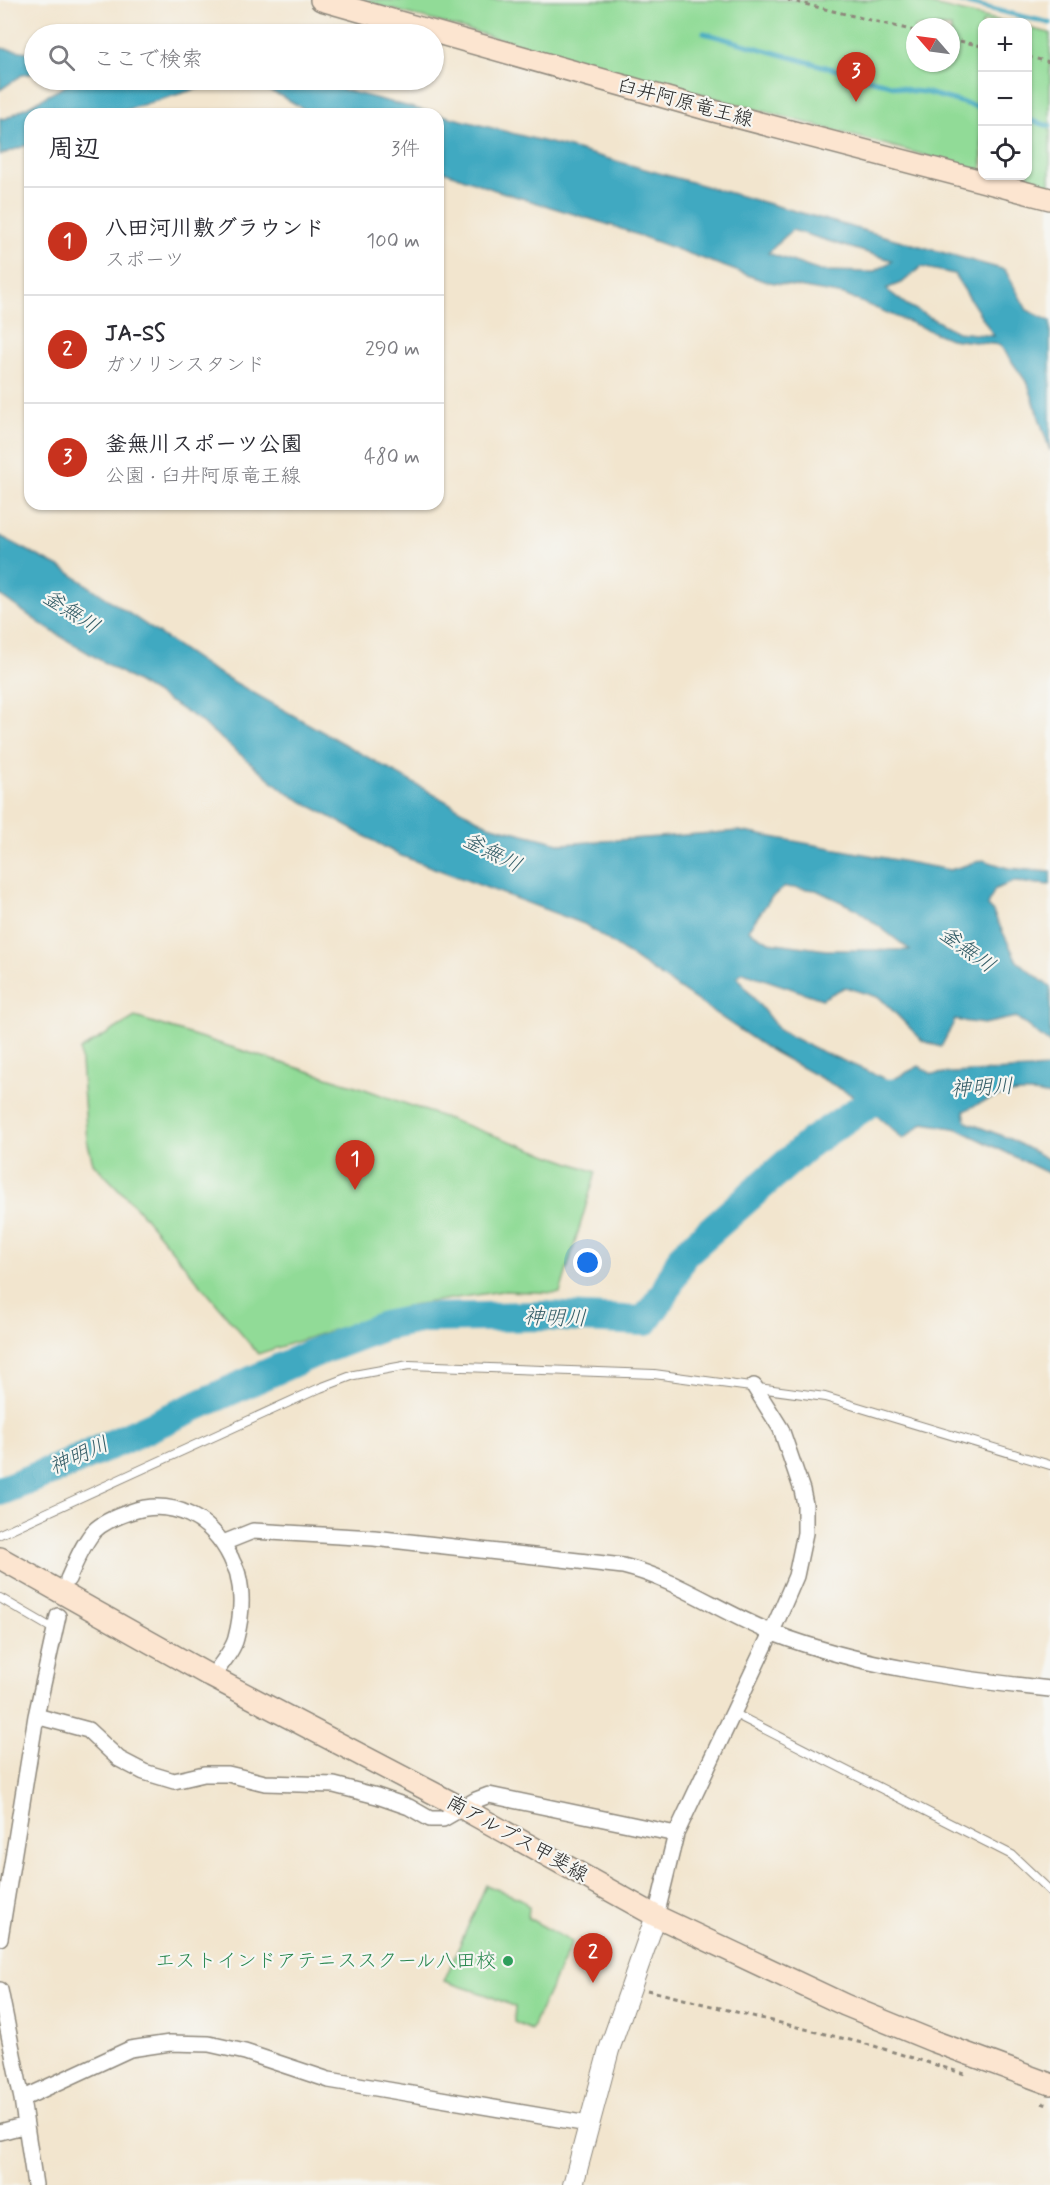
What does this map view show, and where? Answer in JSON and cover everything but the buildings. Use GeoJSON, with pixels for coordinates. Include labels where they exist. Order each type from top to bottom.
{"type":"FeatureCollection","features":[{"type":"Feature","properties":{"kind":"main road","name":"臼井阿原竜王線"},"geometry":{"type":"LineString","coordinates":[[321,0],[406,24]]}},
{"type":"Feature","properties":{"kind":"main road","name":"臼井阿原竜王線"},"geometry":{"type":"LineString","coordinates":[[444,35],[706,109],[1050,199]]}},
{"type":"Feature","properties":{"kind":"main road","name":"南アルプス甲斐線"},"geometry":{"type":"LineString","coordinates":[[0,1558],[212,1677],[462,1808],[656,1916],[845,2005],[933,2041],[1044,2093]]}},
{"type":"Feature","properties":{"kind":"street"},"geometry":{"type":"LineString","coordinates":[[573,2185],[609,2050],[656,1916],[675,1834],[796,1576],[805,1533],[805,1504],[802,1490],[781,1429],[754,1386]]}},
{"type":"Feature","properties":{"kind":"street"},"geometry":{"type":"LineString","coordinates":[[68,1579],[83,1548],[95,1531],[117,1516],[144,1507],[165,1507],[184,1512],[212,1529],[223,1543],[238,1574],[241,1606],[236,1641],[212,1677]]}},
{"type":"Feature","properties":{"kind":"street"},"geometry":{"type":"LineString","coordinates":[[223,1543],[253,1531],[374,1538],[623,1566],[648,1572],[771,1632],[853,1659],[980,1682],[1050,1689]]}},
{"type":"Feature","properties":{"kind":"street"},"geometry":{"type":"LineString","coordinates":[[0,1938],[36,1716],[57,1623]]}},
{"type":"Feature","properties":{"kind":"street"},"geometry":{"type":"LineString","coordinates":[[36,1716],[88,1730],[119,1759],[144,1772],[174,1781],[204,1774],[228,1774],[265,1783],[294,1786],[334,1785],[409,1807],[430,1819],[443,1819],[489,1795],[675,1834]]}},
{"type":"Feature","properties":{"kind":"street"},"geometry":{"type":"LineString","coordinates":[[0,1990],[22,2099],[35,2185]]}},
{"type":"Feature","properties":{"kind":"street"},"geometry":{"type":"LineString","coordinates":[[22,2099],[130,2049],[170,2043],[199,2044],[245,2052],[329,2080],[588,2124]]}},
{"type":"Feature","properties":{"kind":"street"},"geometry":{"type":"LineString","coordinates":[[0,2132],[26,2125]]}},
{"type":"Feature","properties":{"kind":"lane"},"geometry":{"type":"LineString","coordinates":[[0,1534],[320,1388],[354,1375],[409,1365],[654,1374],[825,1397],[1050,1465]]}},
{"type":"Feature","properties":{"kind":"lane"},"geometry":{"type":"LineString","coordinates":[[0,1598],[57,1623]]}},
{"type":"Feature","properties":{"kind":"lane"},"geometry":{"type":"LineString","coordinates":[[733,1713],[1012,1855],[1050,1891]]}},
{"type":"Feature","properties":{"kind":"path"},"geometry":{"type":"LineString","coordinates":[[788,0],[906,29]]}},
{"type":"Feature","properties":{"kind":"path"},"geometry":{"type":"LineString","coordinates":[[960,41],[978,45]]}},
{"type":"Feature","properties":{"kind":"path"},"geometry":{"type":"LineString","coordinates":[[1032,58],[1050,62]]}},
{"type":"Feature","properties":{"kind":"path"},"geometry":{"type":"LineString","coordinates":[[630,1986],[874,2046],[971,2076]]}},
{"type":"Feature","properties":{"kind":"path"},"geometry":{"type":"LineString","coordinates":[[1044,2093],[1050,2106]]}},
{"type":"Feature","properties":{"kind":"green space"},"geometry":{"type":"Polygon","coordinates":[[[358,0],[911,0],[989,18],[978,18],[978,170],[358,0]]]}},
{"type":"Feature","properties":{"kind":"green space"},"geometry":{"type":"Polygon","coordinates":[[[1032,29],[1050,33],[1050,189],[1015,180],[1032,180],[1032,29]]]}},
{"type":"Feature","properties":{"kind":"green space"},"geometry":{"type":"Polygon","coordinates":[[[135,1017],[359,1087],[596,1172],[560,1293],[502,1291],[411,1305],[258,1354],[137,1208],[93,1163],[87,1140],[80,1050],[135,1017]]]}},
{"type":"Feature","properties":{"kind":"green space","name":"エストインドアテニススクール八田校"},"geometry":{"type":"Polygon","coordinates":[[[486,1885],[521,1899],[529,1907],[528,1918],[572,1942],[531,2030],[514,2022],[515,2007],[444,1981],[486,1885]]]}},
{"type":"Feature","properties":{"kind":"water"},"geometry":{"type":"Polygon","coordinates":[[[0,48],[24,52],[24,75],[0,90],[0,48]]]}},
{"type":"Feature","properties":{"kind":"water"},"geometry":{"type":"Polygon","coordinates":[[[58,90],[193,90],[132,108],[25,108],[58,90]]]}},
{"type":"Feature","properties":{"kind":"water"},"geometry":{"type":"Polygon","coordinates":[[[267,90],[344,90],[414,108],[302,108],[267,90]]]}},
{"type":"Feature","properties":{"kind":"water"},"geometry":{"type":"Polygon","coordinates":[[[24,109],[24,146],[0,155],[0,118],[5,119],[24,109]]]}},
{"type":"Feature","properties":{"kind":"water"},"geometry":{"type":"Polygon","coordinates":[[[444,116],[577,150],[1005,270],[1027,310],[1050,321],[1050,451],[1028,384],[1000,345],[950,339],[844,295],[764,281],[613,226],[495,190],[444,171],[444,116]],[[792,230],[768,253],[820,271],[874,272],[891,260],[792,230]],[[921,267],[903,282],[886,289],[907,305],[957,332],[994,336],[954,274],[921,267]]]}},
{"type":"Feature","properties":{"kind":"water","name":"釜無川"},"geometry":{"type":"Polygon","coordinates":[[[0,536],[65,570],[211,669],[488,825],[563,844],[739,831],[950,870],[983,860],[1008,868],[1050,872],[1050,885],[1014,882],[995,889],[987,906],[993,912],[1017,961],[1050,987],[1050,1044],[1016,1017],[984,1024],[955,1020],[941,1047],[923,1041],[880,998],[845,987],[822,999],[743,972],[737,977],[780,1031],[890,1081],[919,1066],[932,1074],[1050,1068],[1050,1096],[1016,1093],[985,1101],[964,1111],[966,1122],[1008,1138],[1050,1160],[1050,1174],[958,1129],[924,1123],[903,1139],[859,1099],[768,1049],[584,924],[399,855],[287,793],[195,717],[47,628],[0,595],[0,536]],[[785,887],[771,898],[748,930],[769,942],[826,950],[910,950],[856,909],[816,890],[785,887]]]}},
{"type":"Feature","properties":{"kind":"waterway"},"geometry":{"type":"LineString","coordinates":[[954,0],[1050,23]]}},
{"type":"Feature","properties":{"kind":"waterway"},"geometry":{"type":"LineString","coordinates":[[704,33],[912,91],[924,92],[978,107]]}},
{"type":"Feature","properties":{"kind":"waterway"},"geometry":{"type":"LineString","coordinates":[[1032,121],[1050,126]]}},
{"type":"Feature","properties":{"kind":"waterway","name":"神明川"},"geometry":{"type":"LineString","coordinates":[[0,1491],[66,1465],[311,1354],[384,1326],[424,1318],[543,1316],[645,1321],[664,1294],[683,1255],[811,1142],[883,1094],[904,1093]]}},
{"type":"Feature","properties":{"kind":"place","name":"釜無川スポーツ公園"},"geometry":{"type":"Point","coordinates":[856,102]}},
{"type":"Feature","properties":{"kind":"place","name":"八田河川敷グラウンド"},"geometry":{"type":"Point","coordinates":[355,1190]}},
{"type":"Feature","properties":{"kind":"place","name":"エストインドアテニススクール八田校"},"geometry":{"type":"Point","coordinates":[508,1961]}},
{"type":"Feature","properties":{"kind":"place","name":"JA-SS"},"geometry":{"type":"Point","coordinates":[593,1983]}}]}
